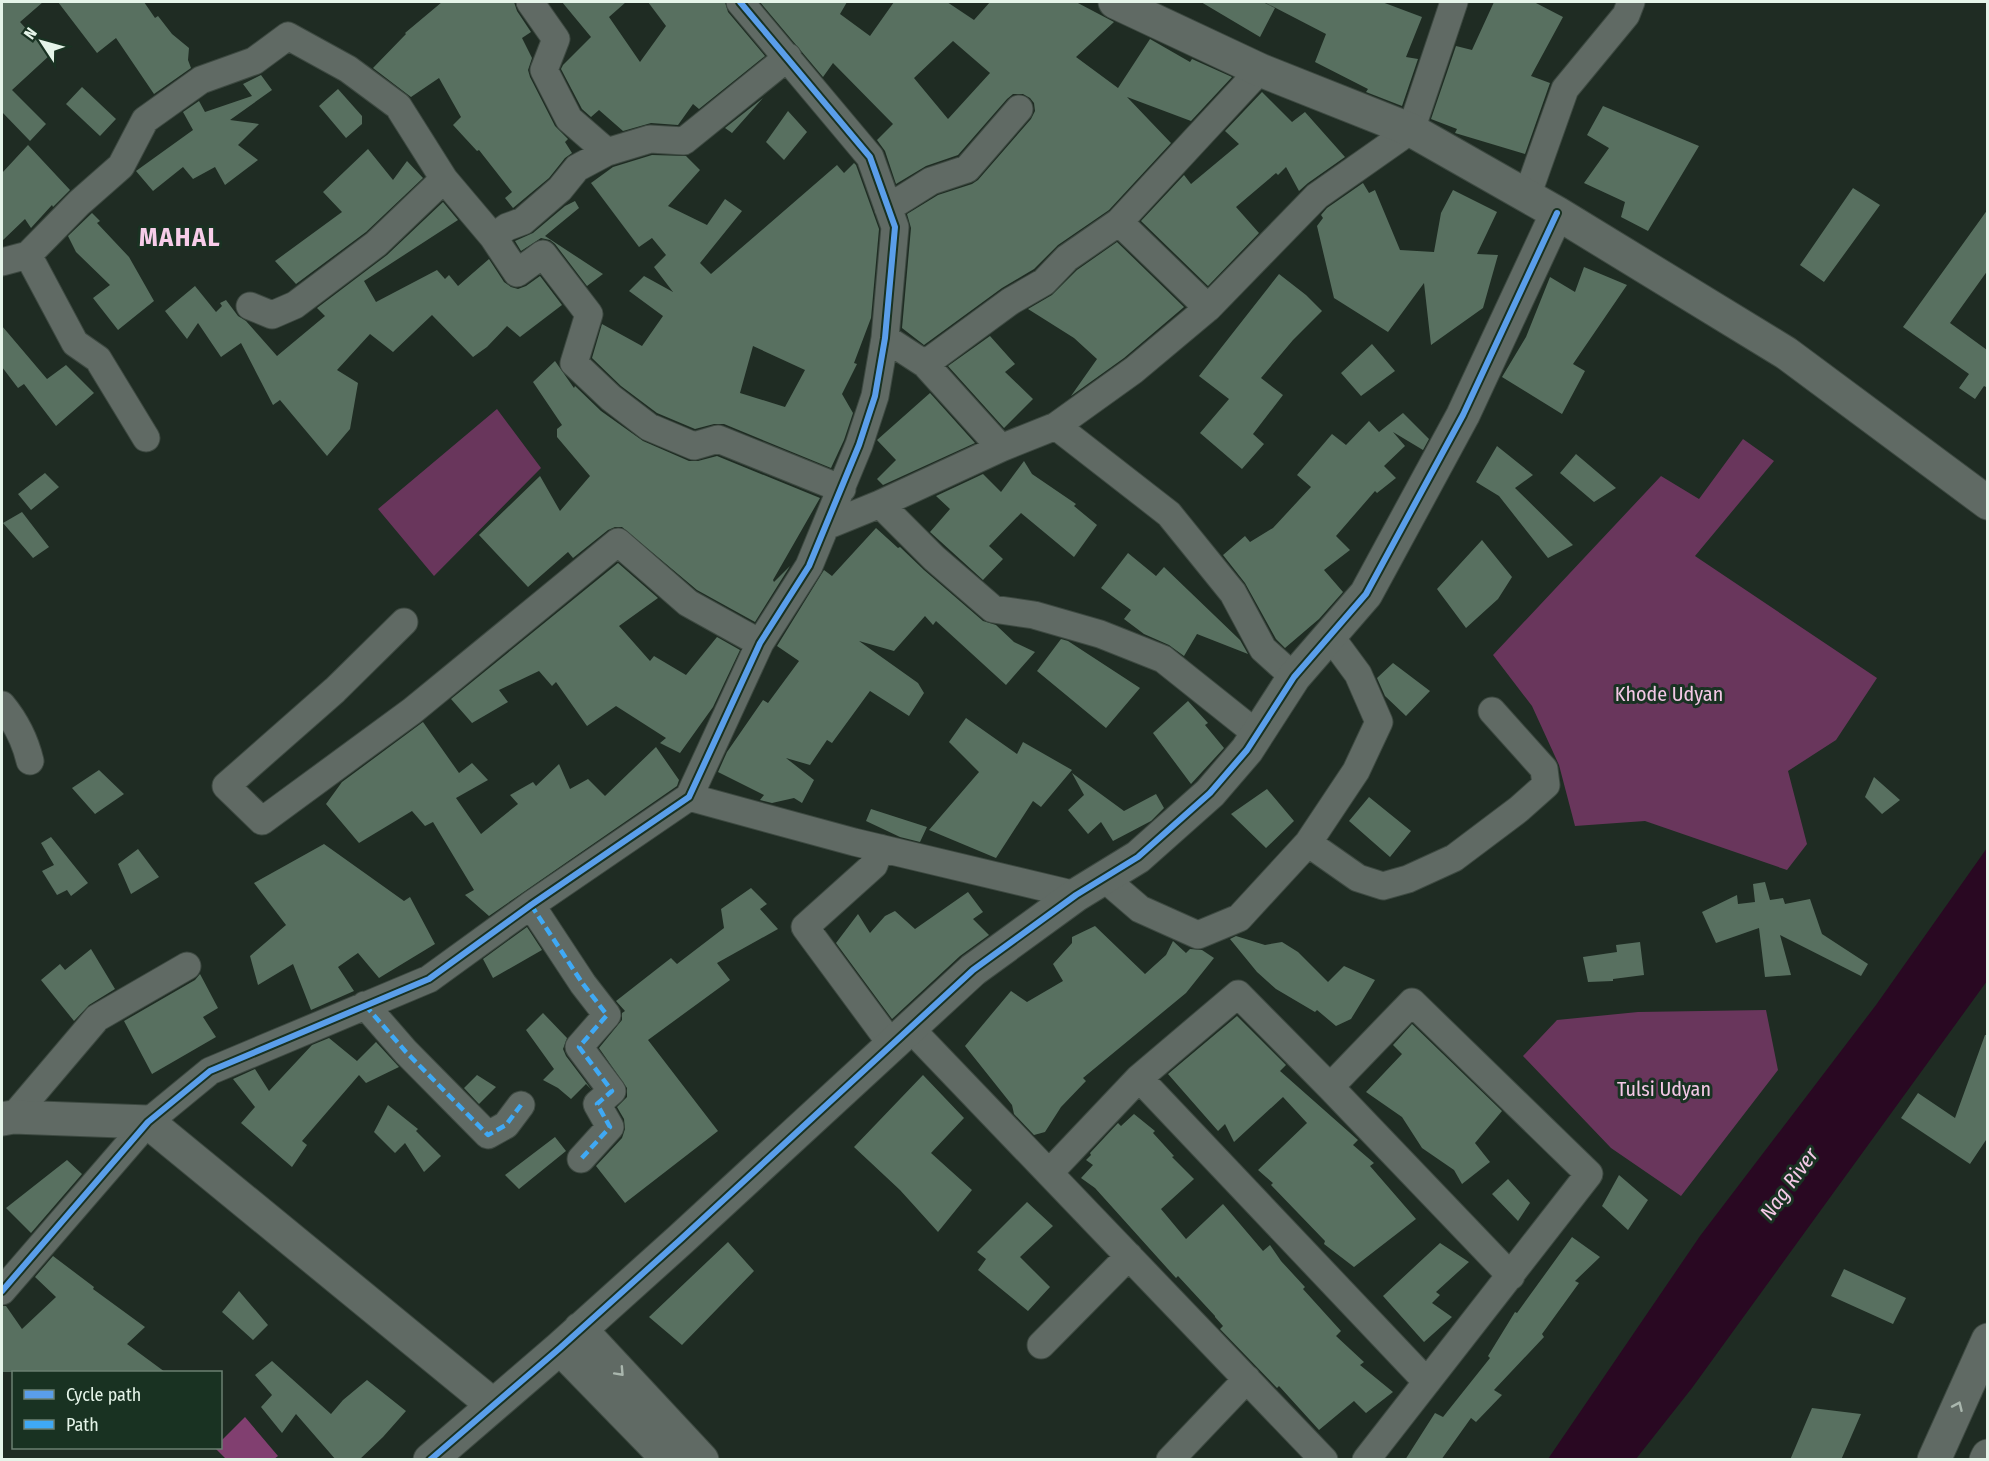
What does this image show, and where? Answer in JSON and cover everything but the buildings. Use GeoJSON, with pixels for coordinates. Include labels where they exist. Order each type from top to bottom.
{"type":"FeatureCollection","features":[{"type":"Feature","properties":{"kind":"street"},"geometry":{"type":"LineString","coordinates":[[530,2],[556,39],[544,70],[569,119],[607,152]]}},
{"type":"Feature","properties":{"kind":"street"},"geometry":{"type":"LineString","coordinates":[[2,1290],[148,1122],[210,1071],[429,979],[531,905],[689,797],[760,643],[809,566],[859,445],[874,396],[885,338],[895,227],[870,157],[740,2]]}},
{"type":"Feature","properties":{"kind":"street"},"geometry":{"type":"LineString","coordinates":[[1115,2],[1260,70],[1411,130],[1557,213],[1786,353],[1988,503]]}},
{"type":"Feature","properties":{"kind":"street"},"geometry":{"type":"LineString","coordinates":[[826,526],[1056,426],[1134,370],[1208,308],[1317,196],[1411,130],[1454,2]]}},
{"type":"Feature","properties":{"kind":"street"},"geometry":{"type":"LineString","coordinates":[[1527,196],[1565,88],[1626,15],[1631,2]]}},
{"type":"Feature","properties":{"kind":"street"},"geometry":{"type":"LineString","coordinates":[[2,262],[28,255],[79,203],[121,166],[145,120],[201,80],[254,61],[288,36],[348,69],[398,106],[444,179],[493,237],[517,273],[543,254],[589,314],[574,363],[611,398],[649,427],[694,446],[718,439],[842,489]]}},
{"type":"Feature","properties":{"kind":"street"},"geometry":{"type":"LineString","coordinates":[[493,237],[507,227],[523,221],[560,189],[577,168],[607,152],[650,139],[684,141],[788,57]]}},
{"type":"Feature","properties":{"kind":"street"},"geometry":{"type":"LineString","coordinates":[[926,364],[1011,302],[1044,282],[1067,258],[1119,222],[1260,70]]}},
{"type":"Feature","properties":{"kind":"street"},"geometry":{"type":"LineString","coordinates":[[888,208],[931,182],[967,169],[1020,109]]}},
{"type":"Feature","properties":{"kind":"street"},"geometry":{"type":"LineString","coordinates":[[250,306],[272,315],[295,305],[376,244],[444,179]]}},
{"type":"Feature","properties":{"kind":"street"},"geometry":{"type":"LineString","coordinates":[[430,1460],[570,1338],[973,970],[1076,895],[1138,857],[1210,793],[1247,750],[1294,677],[1366,594],[1463,416],[1557,213]]}},
{"type":"Feature","properties":{"kind":"street"},"geometry":{"type":"LineString","coordinates":[[1119,222],[1208,308]]}},
{"type":"Feature","properties":{"kind":"street"},"geometry":{"type":"LineString","coordinates":[[28,255],[75,343],[98,359],[146,438]]}},
{"type":"Feature","properties":{"kind":"street"},"geometry":{"type":"LineString","coordinates":[[885,338],[926,364],[1001,448]]}},
{"type":"Feature","properties":{"kind":"street"},"geometry":{"type":"LineString","coordinates":[[1056,426],[1169,514],[1233,593],[1263,649],[1294,677]]}},
{"type":"Feature","properties":{"kind":"street"},"geometry":{"type":"LineString","coordinates":[[880,504],[934,558],[993,609],[1034,615],[1100,634],[1163,659],[1257,734]]}},
{"type":"Feature","properties":{"kind":"street"},"geometry":{"type":"LineString","coordinates":[[404,622],[335,690],[226,786],[262,821],[412,711],[618,542],[688,603],[760,643]]}},
{"type":"Feature","properties":{"kind":"street"},"geometry":{"type":"LineString","coordinates":[[1104,878],[1140,909],[1198,935],[1239,918],[1308,843],[1356,771],[1379,722],[1358,674],[1330,636]]}},
{"type":"Feature","properties":{"kind":"street"},"geometry":{"type":"LineString","coordinates":[[2,705],[14,719],[27,747],[30,761]]}},
{"type":"Feature","properties":{"kind":"street"},"geometry":{"type":"LineString","coordinates":[[1308,843],[1358,878],[1383,886],[1408,879],[1454,858],[1519,809],[1546,784],[1544,769],[1492,711]]}},
{"type":"Feature","properties":{"kind":"street"},"geometry":{"type":"LineString","coordinates":[[689,797],[880,848],[1076,895]]}},
{"type":"Feature","properties":{"kind":"street"},"geometry":{"type":"LineString","coordinates":[[880,848],[874,865],[805,927],[901,1037],[1049,1173],[1324,1460]]}},
{"type":"Feature","properties":{"kind":"street"},"geometry":{"type":"LineString","coordinates":[[531,905],[583,984],[607,1015],[579,1047],[612,1091],[597,1104],[610,1127],[581,1159]]}},
{"type":"Feature","properties":{"kind":"street"},"geometry":{"type":"LineString","coordinates":[[7,1118],[97,1018],[187,966]]}},
{"type":"Feature","properties":{"kind":"street"},"geometry":{"type":"LineString","coordinates":[[1049,1173],[1139,1078],[1238,994],[1511,1276]]}},
{"type":"Feature","properties":{"kind":"street"},"geometry":{"type":"LineString","coordinates":[[1330,1088],[1412,1002],[1589,1174],[1366,1460]]}},
{"type":"Feature","properties":{"kind":"street"},"geometry":{"type":"LineString","coordinates":[[365,1005],[406,1052],[488,1135],[506,1125],[521,1105]]}},
{"type":"Feature","properties":{"kind":"street"},"geometry":{"type":"LineString","coordinates":[[1139,1078],[1427,1382]]}},
{"type":"Feature","properties":{"kind":"street"},"geometry":{"type":"LineString","coordinates":[[7,1118],[148,1122],[493,1405]]}},
{"type":"Feature","properties":{"kind":"street"},"geometry":{"type":"LineString","coordinates":[[1041,1345],[1129,1256]]}},
{"type":"Feature","properties":{"kind":"street"},"geometry":{"type":"LineString","coordinates":[[570,1338],[669,1460]]}},
{"type":"Feature","properties":{"kind":"street"},"geometry":{"type":"LineString","coordinates":[[570,1338],[702,1460]]}},
{"type":"Feature","properties":{"kind":"street"},"geometry":{"type":"LineString","coordinates":[[1934,1460],[1988,1340]]}},
{"type":"Feature","properties":{"kind":"street"},"geometry":{"type":"LineString","coordinates":[[1170,1460],[1247,1379]]}},
{"type":"Feature","properties":{"kind":"green space"},"geometry":{"type":"Polygon","coordinates":[[[497,409],[541,468],[434,576],[378,509],[497,409]]]}},
{"type":"Feature","properties":{"kind":"green space","name":"Khode Udyan"},"geometry":{"type":"Polygon","coordinates":[[[1743,439],[1774,461],[1695,556],[1877,678],[1836,740],[1788,771],[1807,844],[1787,870],[1645,821],[1575,826],[1559,765],[1532,706],[1493,655],[1661,476],[1699,499],[1743,439]]]}},
{"type":"Feature","properties":{"kind":"green space","name":"Tulsi Udyan"},"geometry":{"type":"Polygon","coordinates":[[[1766,1010],[1778,1070],[1681,1196],[1611,1148],[1523,1056],[1557,1020],[1638,1012],[1766,1010]]]}},
{"type":"Feature","properties":{"kind":"shaded area"},"geometry":{"type":"Polygon","coordinates":[[[245,1417],[278,1456],[274,1459],[226,1459],[216,1449],[222,1449],[222,1440],[245,1417]]]}},
{"type":"Feature","properties":{"kind":"water","name":"Nag River"},"geometry":{"type":"Polygon","coordinates":[[[1987,848],[1987,981],[1692,1388],[1636,1459],[1548,1459],[1700,1236],[1876,1005],[1987,848]]]}},
{"type":"Feature","properties":{"kind":"marked path"},"geometry":{"type":"LineString","coordinates":[[531,905],[583,984],[607,1015],[579,1047],[612,1091],[597,1104],[610,1127],[581,1159]]}},
{"type":"Feature","properties":{"kind":"marked path"},"geometry":{"type":"LineString","coordinates":[[365,1005],[406,1052],[488,1135],[506,1125],[521,1105]]}},
{"type":"Feature","properties":{"kind":"cycle path"},"geometry":{"type":"LineString","coordinates":[[2,1291],[148,1122],[210,1071],[429,979],[531,905],[689,797],[760,643],[809,566],[859,445],[875,396],[885,338],[895,227],[870,157],[740,2]]}},
{"type":"Feature","properties":{"kind":"cycle path"},"geometry":{"type":"LineString","coordinates":[[430,1460],[560,1348],[680,1240],[973,970],[1076,895],[1138,857],[1210,793],[1247,750],[1294,677],[1366,594],[1463,415],[1557,213]]}},
{"type":"Feature","properties":{"kind":"district","name":"MAHAL"},"geometry":{"type":"Point","coordinates":[180,237]}}]}
